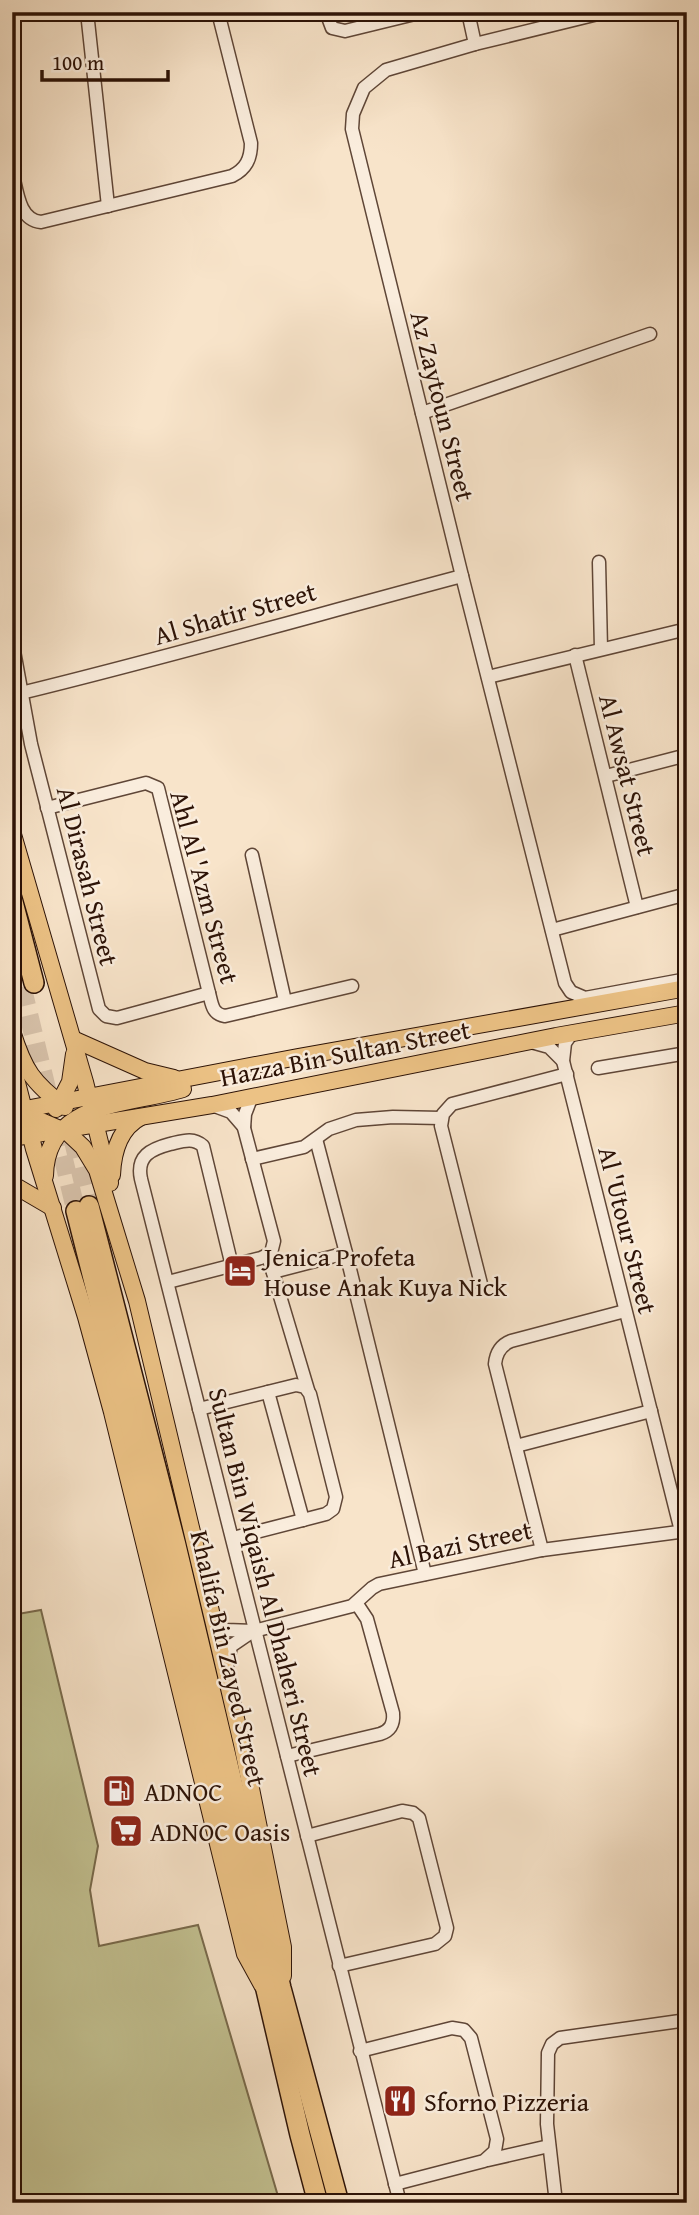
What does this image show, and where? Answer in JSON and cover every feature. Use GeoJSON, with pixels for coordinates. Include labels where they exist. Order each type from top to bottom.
{"type":"FeatureCollection","features":[{"type":"Feature","properties":{"kind":"highway"},"geometry":{"type":"LineString","coordinates":[[12,898],[28,985],[12,950]]}},
{"type":"Feature","properties":{"kind":"highway","name":"Khalifa Bin Zayed Street"},"geometry":{"type":"LineString","coordinates":[[83,1209],[181,1628],[273,1989],[318,2203]]}},
{"type":"Feature","properties":{"kind":"highway","name":"Khalifa Bin Zayed Street"},"geometry":{"type":"LineString","coordinates":[[273,1989],[338,2203]]}},
{"type":"Feature","properties":{"kind":"main road"},"geometry":{"type":"LineString","coordinates":[[12,831],[74,1042],[89,1112],[107,1167],[122,1251],[242,1744],[283,1947],[273,1989]]}},
{"type":"Feature","properties":{"kind":"main road","name":"Hazza Bin Sultan Street"},"geometry":{"type":"LineString","coordinates":[[89,1112],[183,1080],[220,1072],[687,988]]}},
{"type":"Feature","properties":{"kind":"main road","name":"Hazza Bin Sultan Street"},"geometry":{"type":"LineString","coordinates":[[89,1112],[143,1116],[212,1105],[572,1033],[687,1013]]}},
{"type":"Feature","properties":{"kind":"main road"},"geometry":{"type":"LineString","coordinates":[[12,1031],[34,1082],[59,1103],[89,1112]]}},
{"type":"Feature","properties":{"kind":"main road"},"geometry":{"type":"LineString","coordinates":[[74,1042],[145,1071],[183,1080]]}},
{"type":"Feature","properties":{"kind":"main road"},"geometry":{"type":"LineString","coordinates":[[12,1138],[23,1120],[51,1113],[59,1103],[70,1082],[74,1042]]}},
{"type":"Feature","properties":{"kind":"main road"},"geometry":{"type":"LineString","coordinates":[[12,1063],[23,1120],[53,1208],[112,1412],[245,1954],[250,1967],[273,1989]]}},
{"type":"Feature","properties":{"kind":"main road"},"geometry":{"type":"LineString","coordinates":[[45,1186],[47,1157],[62,1129],[89,1112],[176,1091],[220,1072]]}},
{"type":"Feature","properties":{"kind":"main road"},"geometry":{"type":"LineString","coordinates":[[122,1251],[112,1181],[113,1162],[127,1127],[143,1116]]}},
{"type":"Feature","properties":{"kind":"main road"},"geometry":{"type":"LineString","coordinates":[[23,1120],[62,1129],[80,1143],[94,1163],[122,1251]]}},
{"type":"Feature","properties":{"kind":"main road"},"geometry":{"type":"LineString","coordinates":[[12,1184],[53,1208]]}},
{"type":"Feature","properties":{"kind":"street"},"geometry":{"type":"LineString","coordinates":[[87,12],[108,206]]}},
{"type":"Feature","properties":{"kind":"street"},"geometry":{"type":"LineString","coordinates":[[12,171],[24,213],[36,222],[232,176],[239,172],[249,160],[251,143],[218,12]]}},
{"type":"Feature","properties":{"kind":"street"},"geometry":{"type":"LineString","coordinates":[[326,12],[332,28],[345,31],[423,12]]}},
{"type":"Feature","properties":{"kind":"street"},"geometry":{"type":"LineString","coordinates":[[468,12],[475,44]]}},
{"type":"Feature","properties":{"kind":"street","name":"Az Zaytoun Street"},"geometry":{"type":"LineString","coordinates":[[565,984],[461,576],[352,129],[353,114],[364,88],[386,70],[475,44],[606,12]]}},
{"type":"Feature","properties":{"kind":"street"},"geometry":{"type":"LineString","coordinates":[[422,413],[650,334]]}},
{"type":"Feature","properties":{"kind":"street"},"geometry":{"type":"LineString","coordinates":[[599,562],[601,649]]}},
{"type":"Feature","properties":{"kind":"street","name":"Al Shatir Street"},"geometry":{"type":"LineString","coordinates":[[21,693],[139,664],[461,576]]}},
{"type":"Feature","properties":{"kind":"street"},"geometry":{"type":"LineString","coordinates":[[488,677],[687,629]]}},
{"type":"Feature","properties":{"kind":"street","name":"Al Dirasah Street"},"geometry":{"type":"LineString","coordinates":[[12,640],[47,808],[96,1003],[101,1012],[108,1017],[119,1018],[209,993]]}},
{"type":"Feature","properties":{"kind":"street","name":"Al Awsat Street"},"geometry":{"type":"LineString","coordinates":[[575,655],[637,907]]}},
{"type":"Feature","properties":{"kind":"street"},"geometry":{"type":"LineString","coordinates":[[606,776],[687,755]]}},
{"type":"Feature","properties":{"kind":"street","name":"Ahl Al 'Azm Street"},"geometry":{"type":"LineString","coordinates":[[47,808],[146,783],[158,788],[209,993],[214,1010],[221,1016],[352,986]]}},
{"type":"Feature","properties":{"kind":"street"},"geometry":{"type":"LineString","coordinates":[[251,855],[285,1001]]}},
{"type":"Feature","properties":{"kind":"street"},"geometry":{"type":"LineString","coordinates":[[552,930],[687,894]]}},
{"type":"Feature","properties":{"kind":"street"},"geometry":{"type":"LineString","coordinates":[[565,984],[571,992],[585,998],[687,979]]}},
{"type":"Feature","properties":{"kind":"street"},"geometry":{"type":"LineString","coordinates":[[547,1013],[559,1005],[565,984]]}},
{"type":"Feature","properties":{"kind":"street"},"geometry":{"type":"LineString","coordinates":[[563,1061],[565,1043],[572,1033]]}},
{"type":"Feature","properties":{"kind":"street"},"geometry":{"type":"LineString","coordinates":[[530,1042],[549,1048],[563,1061]]}},
{"type":"Feature","properties":{"kind":"street"},"geometry":{"type":"LineString","coordinates":[[598,1068],[687,1053]]}},
{"type":"Feature","properties":{"kind":"street","name":"Al 'Utour Street"},"geometry":{"type":"LineString","coordinates":[[563,1061],[625,1311],[684,1531]]}},
{"type":"Feature","properties":{"kind":"street"},"geometry":{"type":"LineString","coordinates":[[481,1284],[441,1118],[452,1104],[567,1074]]}},
{"type":"Feature","properties":{"kind":"street"},"geometry":{"type":"LineString","coordinates":[[168,1282],[268,1256],[273,1249],[274,1241],[244,1128],[245,1114],[252,1096]]}},
{"type":"Feature","properties":{"kind":"street"},"geometry":{"type":"LineString","coordinates":[[212,1105],[231,1112],[244,1128]]}},
{"type":"Feature","properties":{"kind":"street"},"geometry":{"type":"LineString","coordinates":[[252,1159],[304,1147],[329,1129],[356,1120],[393,1117],[441,1118]]}},
{"type":"Feature","properties":{"kind":"street"},"geometry":{"type":"LineString","coordinates":[[316,1139],[425,1574]]}},
{"type":"Feature","properties":{"kind":"street","name":"Sultan Bin Wiqaish Al Dhaheri Street"},"geometry":{"type":"LineString","coordinates":[[232,1266],[204,1146],[191,1140],[157,1147],[143,1157],[139,1173],[400,2203]]}},
{"type":"Feature","properties":{"kind":"street"},"geometry":{"type":"LineString","coordinates":[[273,1272],[346,1253]]}},
{"type":"Feature","properties":{"kind":"street"},"geometry":{"type":"LineString","coordinates":[[233,1538],[331,1512],[336,1500],[308,1390],[268,1256]]}},
{"type":"Feature","properties":{"kind":"street"},"geometry":{"type":"LineString","coordinates":[[542,1550],[495,1364],[499,1350],[511,1341],[625,1311]]}},
{"type":"Feature","properties":{"kind":"street"},"geometry":{"type":"LineString","coordinates":[[199,1409],[296,1385],[308,1390]]}},
{"type":"Feature","properties":{"kind":"street"},"geometry":{"type":"LineString","coordinates":[[268,1392],[303,1520]]}},
{"type":"Feature","properties":{"kind":"street"},"geometry":{"type":"LineString","coordinates":[[516,1446],[651,1411]]}},
{"type":"Feature","properties":{"kind":"street","name":"Al Bazi Street"},"geometry":{"type":"LineString","coordinates":[[214,1624],[226,1630],[254,1631],[357,1604],[365,1593],[379,1584],[542,1550],[684,1531]]}},
{"type":"Feature","properties":{"kind":"street"},"geometry":{"type":"LineString","coordinates":[[287,1756],[380,1734],[388,1730],[393,1722],[393,1713],[366,1619],[357,1604]]}},
{"type":"Feature","properties":{"kind":"street","name":"Al Bazi Street"},"geometry":{"type":"LineString","coordinates":[[225,1671],[231,1646],[254,1631]]}},
{"type":"Feature","properties":{"kind":"street"},"geometry":{"type":"LineString","coordinates":[[307,1836],[410,1811],[419,1818],[435,1879],[447,1928],[443,1940],[340,1966]]}},
{"type":"Feature","properties":{"kind":"street"},"geometry":{"type":"LineString","coordinates":[[556,2203],[549,2146],[548,2053],[552,2044],[560,2038],[687,2020]]}},
{"type":"Feature","properties":{"kind":"street"},"geometry":{"type":"LineString","coordinates":[[360,2051],[452,2028],[467,2032],[471,2038],[497,2138],[495,2151],[484,2161]]}},
{"type":"Feature","properties":{"kind":"street"},"geometry":{"type":"LineString","coordinates":[[395,2184],[549,2146]]}},
{"type":"Feature","properties":{"kind":"shaded area"},"geometry":{"type":"Polygon","coordinates":[[[41,1610],[98,1846],[90,1890],[99,1946],[198,1925],[280,2203],[12,2203],[12,1615],[41,1610]]]}},
{"type":"Feature","properties":{"kind":"tunnel"},"geometry":{"type":"LineString","coordinates":[[22,987],[76,1211]]}},
{"type":"Feature","properties":{"kind":"tunnel"},"geometry":{"type":"LineString","coordinates":[[73,1139],[89,1206]]}},
{"type":"Feature","properties":{"kind":"place","name":"Jenica Profeta House Anak Kuya Nick"},"geometry":{"type":"Point","coordinates":[240,1271]}},
{"type":"Feature","properties":{"kind":"place","name":"ADNOC"},"geometry":{"type":"Point","coordinates":[119,1791]}},
{"type":"Feature","properties":{"kind":"place","name":"ADNOC Oasis"},"geometry":{"type":"Point","coordinates":[126,1831]}},
{"type":"Feature","properties":{"kind":"place","name":"Sforno Pizzeria"},"geometry":{"type":"Point","coordinates":[400,2101]}}]}
